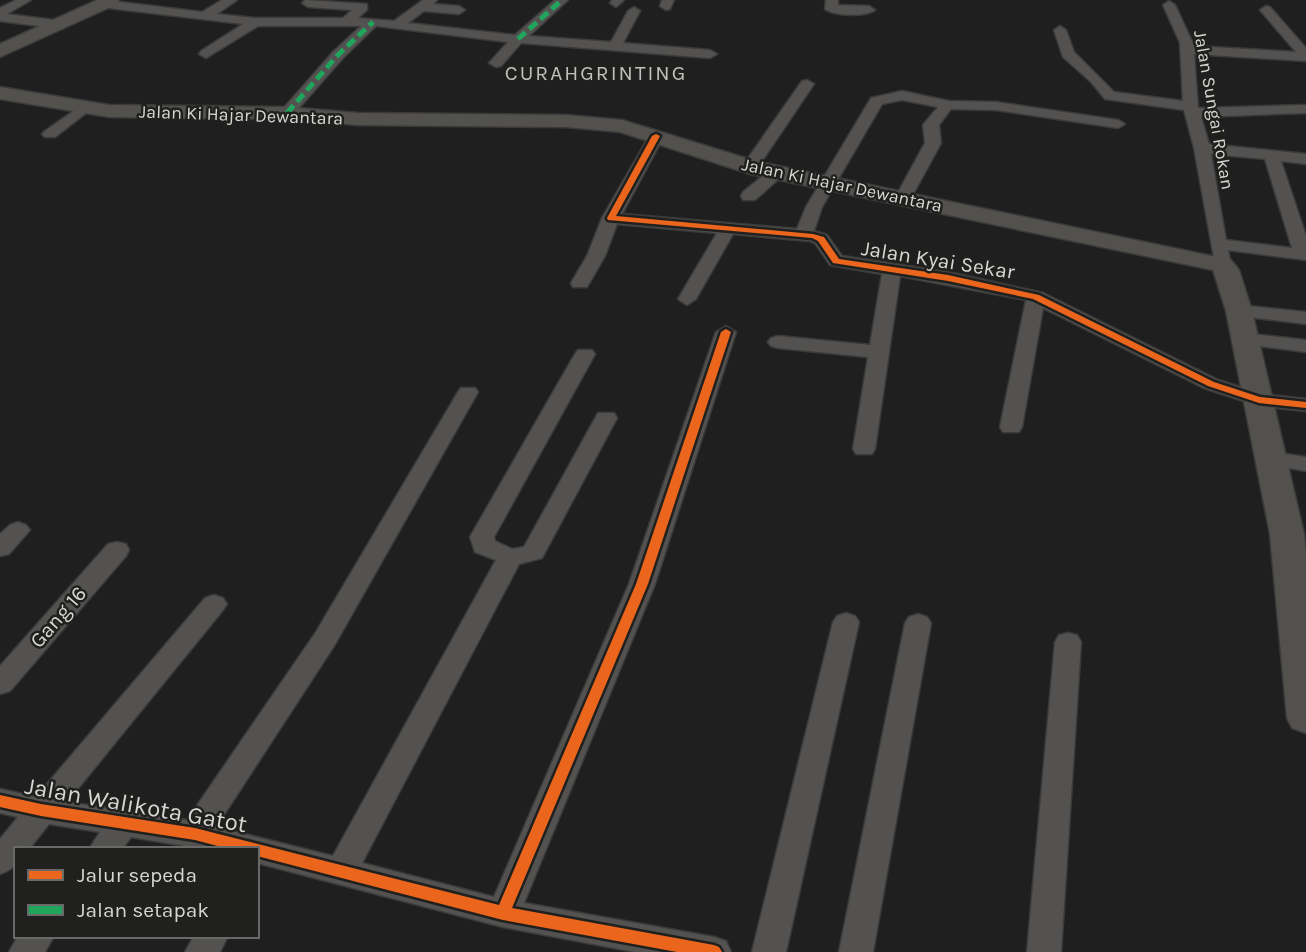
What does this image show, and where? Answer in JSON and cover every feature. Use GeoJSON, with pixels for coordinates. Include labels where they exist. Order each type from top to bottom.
{"type":"FeatureCollection","features":[{"type":"Feature","properties":{"kind":"main road"},"geometry":{"type":"LineString","coordinates":[[0,51],[107,2]]}},
{"type":"Feature","properties":{"kind":"main road","name":"Jalan Ki Hajar Dewantara"},"geometry":{"type":"LineString","coordinates":[[3,96],[170,114],[287,113],[385,120],[586,122],[622,126],[776,173],[1220,255]]}},
{"type":"Feature","properties":{"kind":"main road"},"geometry":{"type":"LineString","coordinates":[[1220,255],[1239,311],[1273,465],[1296,535],[1306,718]]}},
{"type":"Feature","properties":{"kind":"street"},"geometry":{"type":"LineString","coordinates":[[0,15],[25,0]]}},
{"type":"Feature","properties":{"kind":"street"},"geometry":{"type":"LineString","coordinates":[[202,17],[231,0]]}},
{"type":"Feature","properties":{"kind":"street"},"geometry":{"type":"LineString","coordinates":[[496,63],[518,39],[562,0]]}},
{"type":"Feature","properties":{"kind":"street"},"geometry":{"type":"LineString","coordinates":[[832,0],[831,9],[869,10]]}},
{"type":"Feature","properties":{"kind":"street"},"geometry":{"type":"LineString","coordinates":[[107,2],[202,17],[255,22],[373,22],[518,39],[710,54]]}},
{"type":"Feature","properties":{"kind":"street"},"geometry":{"type":"LineString","coordinates":[[398,24],[427,3],[459,10]]}},
{"type":"Feature","properties":{"kind":"street"},"geometry":{"type":"LineString","coordinates":[[308,4],[363,7],[346,22]]}},
{"type":"Feature","properties":{"kind":"street","name":"Jalan Sungai Rokan"},"geometry":{"type":"LineString","coordinates":[[1169,5],[1185,35],[1191,109],[1202,148],[1220,255]]}},
{"type":"Feature","properties":{"kind":"street"},"geometry":{"type":"LineString","coordinates":[[1266,10],[1306,57]]}},
{"type":"Feature","properties":{"kind":"street"},"geometry":{"type":"LineString","coordinates":[[614,48],[634,11]]}},
{"type":"Feature","properties":{"kind":"street"},"geometry":{"type":"LineString","coordinates":[[0,15],[58,24]]}},
{"type":"Feature","properties":{"kind":"street"},"geometry":{"type":"LineString","coordinates":[[206,54],[255,22]]}},
{"type":"Feature","properties":{"kind":"street"},"geometry":{"type":"LineString","coordinates":[[287,113],[321,72],[373,22]]}},
{"type":"Feature","properties":{"kind":"street"},"geometry":{"type":"LineString","coordinates":[[1060,30],[1068,54],[1096,79],[1110,96],[1191,109],[1306,109]]}},
{"type":"Feature","properties":{"kind":"street"},"geometry":{"type":"LineString","coordinates":[[1186,57],[1306,57]]}},
{"type":"Feature","properties":{"kind":"street"},"geometry":{"type":"LineString","coordinates":[[1186,57],[1217,67]]}},
{"type":"Feature","properties":{"kind":"street"},"geometry":{"type":"LineString","coordinates":[[750,167],[807,84]]}},
{"type":"Feature","properties":{"kind":"street"},"geometry":{"type":"LineString","coordinates":[[611,218],[804,234],[814,207],[876,101],[906,96],[947,104],[996,106],[1118,124]]}},
{"type":"Feature","properties":{"kind":"street"},"geometry":{"type":"LineString","coordinates":[[903,198],[933,142],[931,125],[947,104]]}},
{"type":"Feature","properties":{"kind":"street"},"geometry":{"type":"LineString","coordinates":[[50,134],[86,107]]}},
{"type":"Feature","properties":{"kind":"street"},"geometry":{"type":"LineString","coordinates":[[580,283],[596,256],[611,218],[656,136]]}},
{"type":"Feature","properties":{"kind":"street"},"geometry":{"type":"LineString","coordinates":[[1202,148],[1306,159]]}},
{"type":"Feature","properties":{"kind":"street"},"geometry":{"type":"LineString","coordinates":[[1220,255],[1304,254],[1271,155]]}},
{"type":"Feature","properties":{"kind":"street"},"geometry":{"type":"LineString","coordinates":[[749,196],[776,173]]}},
{"type":"Feature","properties":{"kind":"street"},"geometry":{"type":"LineString","coordinates":[[687,299],[728,228]]}},
{"type":"Feature","properties":{"kind":"street","name":"Jalan Kyai Sekar"},"geometry":{"type":"LineString","coordinates":[[804,234],[821,239],[836,261],[948,278],[1036,297],[1197,378],[1259,400],[1306,405]]}},
{"type":"Feature","properties":{"kind":"street"},"geometry":{"type":"LineString","coordinates":[[864,449],[877,352],[892,271]]}},
{"type":"Feature","properties":{"kind":"street"},"geometry":{"type":"LineString","coordinates":[[1011,427],[1036,297]]}},
{"type":"Feature","properties":{"kind":"street"},"geometry":{"type":"LineString","coordinates":[[1239,311],[1306,318]]}},
{"type":"Feature","properties":{"kind":"street"},"geometry":{"type":"LineString","coordinates":[[503,913],[642,583],[726,332]]}},
{"type":"Feature","properties":{"kind":"street"},"geometry":{"type":"LineString","coordinates":[[1244,339],[1306,346]]}},
{"type":"Feature","properties":{"kind":"street"},"geometry":{"type":"LineString","coordinates":[[778,342],[877,352]]}},
{"type":"Feature","properties":{"kind":"street"},"geometry":{"type":"LineString","coordinates":[[585,354],[482,537],[484,546],[510,557],[533,552],[606,418]]}},
{"type":"Feature","properties":{"kind":"street"},"geometry":{"type":"LineString","coordinates":[[195,834],[325,639],[468,392]]}},
{"type":"Feature","properties":{"kind":"street"},"geometry":{"type":"LineString","coordinates":[[1273,465],[1306,464]]}},
{"type":"Feature","properties":{"kind":"street"},"geometry":{"type":"LineString","coordinates":[[1273,465],[1306,475]]}},
{"type":"Feature","properties":{"kind":"street"},"geometry":{"type":"LineString","coordinates":[[0,548],[18,530]]}},
{"type":"Feature","properties":{"kind":"street","name":"Gang 16"},"geometry":{"type":"LineString","coordinates":[[0,684],[117,550]]}},
{"type":"Feature","properties":{"kind":"street"},"geometry":{"type":"LineString","coordinates":[[341,872],[510,557]]}},
{"type":"Feature","properties":{"kind":"street"},"geometry":{"type":"LineString","coordinates":[[0,861],[214,604]]}},
{"type":"Feature","properties":{"kind":"street"},"geometry":{"type":"LineString","coordinates":[[769,952],[846,622]]}},
{"type":"Feature","properties":{"kind":"street"},"geometry":{"type":"LineString","coordinates":[[856,952],[918,623]]}},
{"type":"Feature","properties":{"kind":"street"},"geometry":{"type":"LineString","coordinates":[[1044,952],[1069,642]]}},
{"type":"Feature","properties":{"kind":"street","name":"Jalan Walikota Gatot"},"geometry":{"type":"LineString","coordinates":[[0,801],[195,834],[235,847]]}},
{"type":"Feature","properties":{"kind":"street"},"geometry":{"type":"LineString","coordinates":[[106,847],[125,822]]}},
{"type":"Feature","properties":{"kind":"street","name":"Jalan Walikota Gatot"},"geometry":{"type":"LineString","coordinates":[[260,855],[341,872],[503,913],[670,947],[714,952]]}},
{"type":"Feature","properties":{"kind":"marked path"},"geometry":{"type":"LineString","coordinates":[[518,39],[562,0]]}},
{"type":"Feature","properties":{"kind":"marked path"},"geometry":{"type":"LineString","coordinates":[[287,113],[338,55],[373,22]]}},
{"type":"Feature","properties":{"kind":"cycle path"},"geometry":{"type":"LineString","coordinates":[[656,136],[611,218],[813,236],[821,239],[836,261],[948,278],[1036,297],[1211,384],[1259,400],[1306,405]]}},
{"type":"Feature","properties":{"kind":"cycle path"},"geometry":{"type":"LineString","coordinates":[[503,913],[642,584],[726,332]]}},
{"type":"Feature","properties":{"kind":"cycle path"},"geometry":{"type":"LineString","coordinates":[[0,801],[195,834],[246,847]]}},
{"type":"Feature","properties":{"kind":"cycle path"},"geometry":{"type":"LineString","coordinates":[[259,850],[503,913],[714,952]]}},
{"type":"Feature","properties":{"kind":"district","name":"CURAHGRINTING"},"geometry":{"type":"Point","coordinates":[596,73]}}]}
